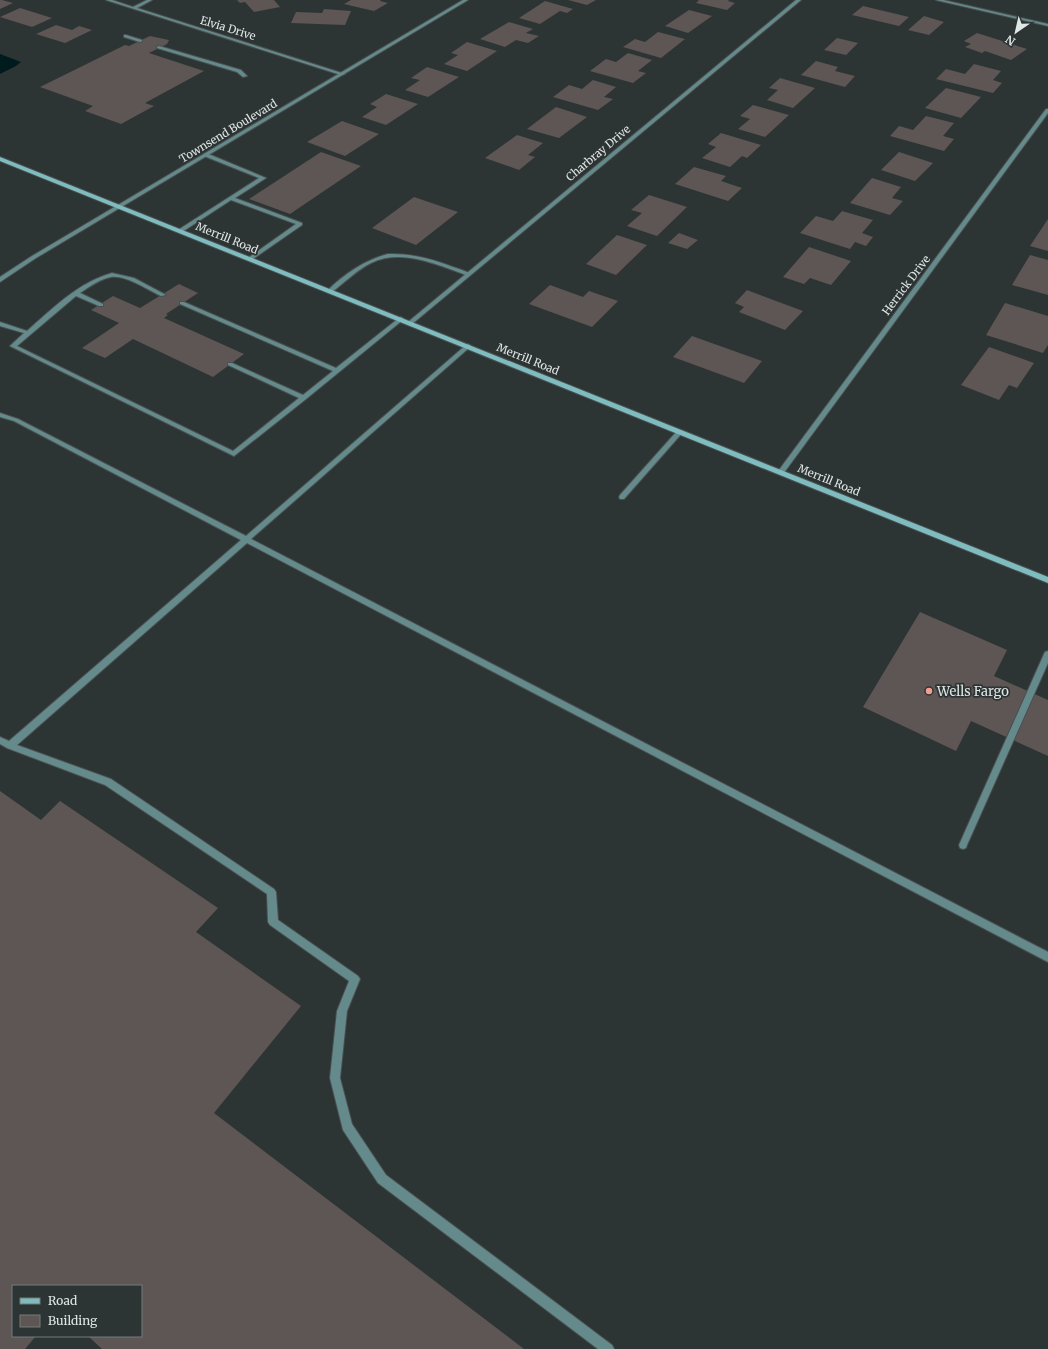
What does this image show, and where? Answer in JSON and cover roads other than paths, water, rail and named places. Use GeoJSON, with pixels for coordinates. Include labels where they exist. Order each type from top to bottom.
{"type":"FeatureCollection","features":[{"type":"Feature","properties":{"kind":"main road","name":"Merrill Road"},"geometry":{"type":"LineString","coordinates":[[0,159],[1048,580]]}},
{"type":"Feature","properties":{"kind":"street","name":"Elvia Drive"},"geometry":{"type":"LineString","coordinates":[[108,0],[343,74]]}},
{"type":"Feature","properties":{"kind":"street"},"geometry":{"type":"LineString","coordinates":[[134,8],[150,0]]}},
{"type":"Feature","properties":{"kind":"street","name":"Townsend Boulevard"},"geometry":{"type":"LineString","coordinates":[[0,280],[119,206],[206,156],[466,0]]}},
{"type":"Feature","properties":{"kind":"street","name":"Charbray Drive"},"geometry":{"type":"LineString","coordinates":[[410,323],[799,0]]}},
{"type":"Feature","properties":{"kind":"street"},"geometry":{"type":"LineString","coordinates":[[938,0],[1048,25]]}},
{"type":"Feature","properties":{"kind":"street"},"geometry":{"type":"LineString","coordinates":[[126,36],[140,41]]}},
{"type":"Feature","properties":{"kind":"street"},"geometry":{"type":"LineString","coordinates":[[159,47],[239,71],[245,76]]}},
{"type":"Feature","properties":{"kind":"street","name":"Herrick Drive"},"geometry":{"type":"LineString","coordinates":[[781,472],[1048,110]]}},
{"type":"Feature","properties":{"kind":"street"},"geometry":{"type":"LineString","coordinates":[[180,231],[263,178],[206,156]]}},
{"type":"Feature","properties":{"kind":"street"},"geometry":{"type":"LineString","coordinates":[[231,198],[300,224],[250,259]]}},
{"type":"Feature","properties":{"kind":"street"},"geometry":{"type":"LineString","coordinates":[[330,291],[376,259],[401,254],[416,256],[468,274]]}},
{"type":"Feature","properties":{"kind":"street"},"geometry":{"type":"LineString","coordinates":[[163,295],[124,278],[111,275],[100,279],[75,294],[13,346],[234,454],[401,319]]}},
{"type":"Feature","properties":{"kind":"street"},"geometry":{"type":"LineString","coordinates":[[75,294],[101,304]]}},
{"type":"Feature","properties":{"kind":"street"},"geometry":{"type":"LineString","coordinates":[[182,303],[337,371]]}},
{"type":"Feature","properties":{"kind":"street"},"geometry":{"type":"LineString","coordinates":[[0,324],[29,333]]}},
{"type":"Feature","properties":{"kind":"street"},"geometry":{"type":"LineString","coordinates":[[10,746],[468,346]]}},
{"type":"Feature","properties":{"kind":"street"},"geometry":{"type":"LineString","coordinates":[[230,364],[304,398]]}},
{"type":"Feature","properties":{"kind":"street"},"geometry":{"type":"LineString","coordinates":[[0,415],[16,420],[1048,957]]}},
{"type":"Feature","properties":{"kind":"street"},"geometry":{"type":"LineString","coordinates":[[622,497],[680,432]]}},
{"type":"Feature","properties":{"kind":"street"},"geometry":{"type":"LineString","coordinates":[[963,845],[1048,654]]}},
{"type":"Feature","properties":{"kind":"street"},"geometry":{"type":"LineString","coordinates":[[0,740],[10,746],[108,782],[271,892],[273,922],[355,979],[342,1012],[335,1078],[347,1126],[382,1179],[608,1349]]}},
{"type":"Feature","properties":{"kind":"water"},"geometry":{"type":"Polygon","coordinates":[[[0,54],[21,62],[0,74],[0,54]]]}},
{"type":"Feature","properties":{"kind":"place","name":"Wells Fargo"},"geometry":{"type":"Point","coordinates":[929,691]}}]}
